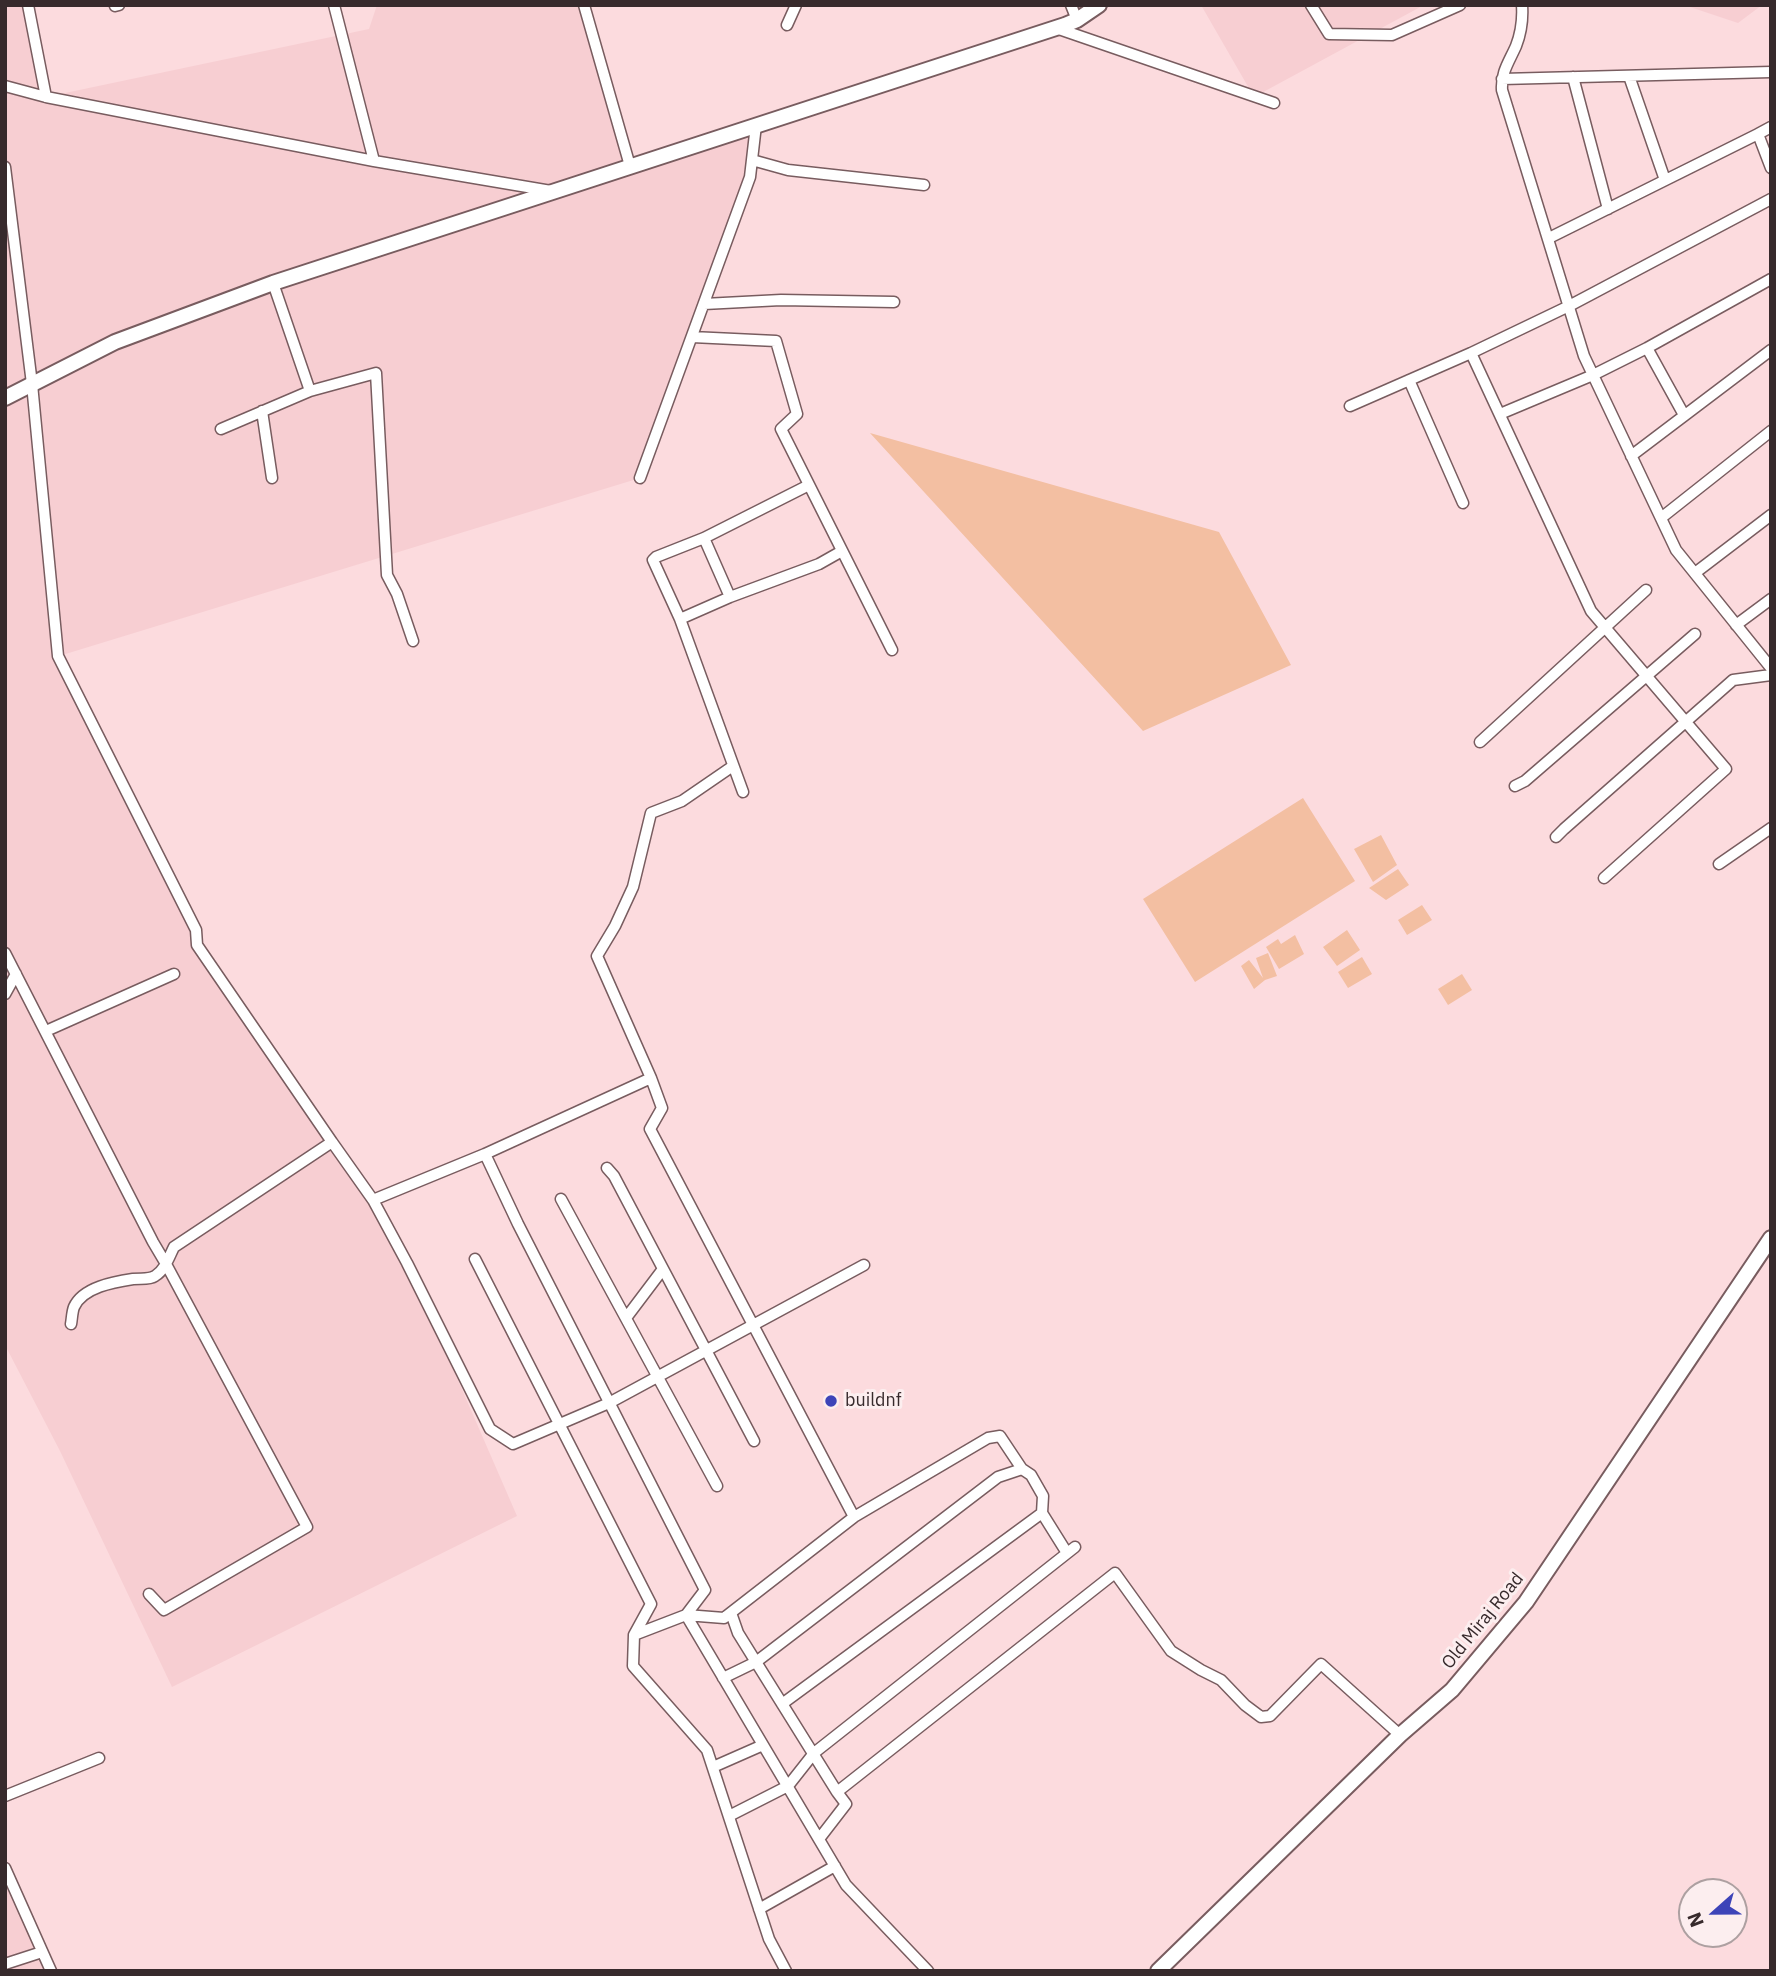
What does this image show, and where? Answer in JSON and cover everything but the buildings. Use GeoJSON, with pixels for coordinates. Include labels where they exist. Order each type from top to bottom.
{"type":"FeatureCollection","features":[{"type":"Feature","properties":{"kind":"main road"},"geometry":{"type":"LineString","coordinates":[[5,398],[115,342],[273,283],[1055,28],[1077,20],[1099,5]]}},
{"type":"Feature","properties":{"kind":"main road","name":"Old Miraj Road"},"geometry":{"type":"LineString","coordinates":[[1158,1971],[1400,1735],[1452,1690],[1526,1602],[1771,1238]]}},
{"type":"Feature","properties":{"kind":"street"},"geometry":{"type":"LineString","coordinates":[[28,5],[46,97]]}},
{"type":"Feature","properties":{"kind":"street"},"geometry":{"type":"LineString","coordinates":[[334,5],[374,161]]}},
{"type":"Feature","properties":{"kind":"street"},"geometry":{"type":"LineString","coordinates":[[584,5],[630,166]]}},
{"type":"Feature","properties":{"kind":"street"},"geometry":{"type":"LineString","coordinates":[[786,25],[796,5]]}},
{"type":"Feature","properties":{"kind":"street"},"geometry":{"type":"LineString","coordinates":[[1071,5],[1077,20]]}},
{"type":"Feature","properties":{"kind":"street"},"geometry":{"type":"LineString","coordinates":[[1311,5],[1329,34],[1392,35],[1460,5]]}},
{"type":"Feature","properties":{"kind":"street"},"geometry":{"type":"LineString","coordinates":[[1522,5],[1523,18],[1516,45],[1502,79],[1502,90],[1584,356],[1676,550],[1771,668]]}},
{"type":"Feature","properties":{"kind":"street"},"geometry":{"type":"LineString","coordinates":[[1055,28],[1274,103]]}},
{"type":"Feature","properties":{"kind":"street"},"geometry":{"type":"LineString","coordinates":[[1502,79],[1771,72]]}},
{"type":"Feature","properties":{"kind":"street"},"geometry":{"type":"LineString","coordinates":[[1629,76],[1665,180]]}},
{"type":"Feature","properties":{"kind":"street"},"geometry":{"type":"LineString","coordinates":[[1573,77],[1608,208]]}},
{"type":"Feature","properties":{"kind":"street"},"geometry":{"type":"LineString","coordinates":[[5,86],[46,97],[374,161],[553,191]]}},
{"type":"Feature","properties":{"kind":"street"},"geometry":{"type":"LineString","coordinates":[[640,478],[750,177],[756,125]]}},
{"type":"Feature","properties":{"kind":"street"},"geometry":{"type":"LineString","coordinates":[[1549,238],[1771,127]]}},
{"type":"Feature","properties":{"kind":"street"},"geometry":{"type":"LineString","coordinates":[[1758,134],[1771,168]]}},
{"type":"Feature","properties":{"kind":"street"},"geometry":{"type":"LineString","coordinates":[[752,160],[788,170],[924,185]]}},
{"type":"Feature","properties":{"kind":"street"},"geometry":{"type":"LineString","coordinates":[[5,167],[32,384],[58,656],[196,930],[197,945],[373,1200],[490,1429],[513,1444],[609,1403],[864,1265]]}},
{"type":"Feature","properties":{"kind":"street"},"geometry":{"type":"LineString","coordinates":[[1350,406],[1569,306],[1771,199]]}},
{"type":"Feature","properties":{"kind":"street"},"geometry":{"type":"LineString","coordinates":[[1500,414],[1647,348],[1771,279]]}},
{"type":"Feature","properties":{"kind":"street"},"geometry":{"type":"LineString","coordinates":[[273,283],[310,391]]}},
{"type":"Feature","properties":{"kind":"street"},"geometry":{"type":"LineString","coordinates":[[704,304],[781,300],[894,302]]}},
{"type":"Feature","properties":{"kind":"street"},"geometry":{"type":"LineString","coordinates":[[692,337],[776,341],[797,414],[781,429],[892,650]]}},
{"type":"Feature","properties":{"kind":"street"},"geometry":{"type":"LineString","coordinates":[[1647,348],[1684,415]]}},
{"type":"Feature","properties":{"kind":"street"},"geometry":{"type":"LineString","coordinates":[[1631,456],[1771,350]]}},
{"type":"Feature","properties":{"kind":"street"},"geometry":{"type":"LineString","coordinates":[[1471,353],[1591,611],[1726,769],[1604,878]]}},
{"type":"Feature","properties":{"kind":"street"},"geometry":{"type":"LineString","coordinates":[[220,429],[310,391],[376,373],[387,575],[397,594],[413,641]]}},
{"type":"Feature","properties":{"kind":"street"},"geometry":{"type":"LineString","coordinates":[[1409,380],[1463,503]]}},
{"type":"Feature","properties":{"kind":"street"},"geometry":{"type":"LineString","coordinates":[[262,411],[272,478]]}},
{"type":"Feature","properties":{"kind":"street"},"geometry":{"type":"LineString","coordinates":[[1661,518],[1771,431]]}},
{"type":"Feature","properties":{"kind":"street"},"geometry":{"type":"LineString","coordinates":[[743,792],[680,619],[653,560],[704,538],[809,485]]}},
{"type":"Feature","properties":{"kind":"street"},"geometry":{"type":"LineString","coordinates":[[1695,573],[1771,516]]}},
{"type":"Feature","properties":{"kind":"street"},"geometry":{"type":"LineString","coordinates":[[704,538],[730,597]]}},
{"type":"Feature","properties":{"kind":"street"},"geometry":{"type":"LineString","coordinates":[[680,619],[819,564],[842,551]]}},
{"type":"Feature","properties":{"kind":"street"},"geometry":{"type":"LineString","coordinates":[[1480,742],[1646,590]]}},
{"type":"Feature","properties":{"kind":"street"},"geometry":{"type":"LineString","coordinates":[[1737,625],[1771,599]]}},
{"type":"Feature","properties":{"kind":"street"},"geometry":{"type":"LineString","coordinates":[[1514,786],[1525,781],[1695,634]]}},
{"type":"Feature","properties":{"kind":"street"},"geometry":{"type":"LineString","coordinates":[[1556,837],[1733,680],[1771,676]]}},
{"type":"Feature","properties":{"kind":"street"},"geometry":{"type":"LineString","coordinates":[[733,766],[682,801],[651,813],[633,887],[597,956],[662,1108],[650,1129],[854,1517]]}},
{"type":"Feature","properties":{"kind":"street"},"geometry":{"type":"LineString","coordinates":[[1718,864],[1771,828]]}},
{"type":"Feature","properties":{"kind":"street"},"geometry":{"type":"LineString","coordinates":[[5,953],[153,1242],[307,1527],[164,1610],[149,1594]]}},
{"type":"Feature","properties":{"kind":"street"},"geometry":{"type":"LineString","coordinates":[[5,994],[16,974]]}},
{"type":"Feature","properties":{"kind":"street"},"geometry":{"type":"LineString","coordinates":[[46,1031],[174,974]]}},
{"type":"Feature","properties":{"kind":"street"},"geometry":{"type":"LineString","coordinates":[[373,1200],[485,1154],[651,1077]]}},
{"type":"Feature","properties":{"kind":"street"},"geometry":{"type":"LineString","coordinates":[[71,1324],[75,1306],[89,1292],[109,1283],[156,1275],[166,1264],[174,1247],[332,1142]]}},
{"type":"Feature","properties":{"kind":"street"},"geometry":{"type":"LineString","coordinates":[[485,1154],[705,1590],[686,1615]]}},
{"type":"Feature","properties":{"kind":"street"},"geometry":{"type":"LineString","coordinates":[[607,1168],[754,1441]]}},
{"type":"Feature","properties":{"kind":"street"},"geometry":{"type":"LineString","coordinates":[[561,1199],[717,1486]]}},
{"type":"Feature","properties":{"kind":"street"},"geometry":{"type":"LineString","coordinates":[[475,1259],[651,1604],[634,1634],[633,1666],[707,1749],[769,1939],[786,1971]]}},
{"type":"Feature","properties":{"kind":"street"},"geometry":{"type":"LineString","coordinates":[[626,1318],[663,1269]]}},
{"type":"Feature","properties":{"kind":"street"},"geometry":{"type":"LineString","coordinates":[[634,1634],[686,1615],[724,1618],[854,1517],[988,1438],[1000,1436],[1022,1469],[1031,1475],[1043,1496],[1041,1513],[1071,1550],[814,1753],[788,1786],[729,1816]]}},
{"type":"Feature","properties":{"kind":"street"},"geometry":{"type":"LineString","coordinates":[[723,1678],[756,1662],[998,1478],[1022,1469]]}},
{"type":"Feature","properties":{"kind":"street"},"geometry":{"type":"LineString","coordinates":[[782,1704],[1041,1513]]}},
{"type":"Feature","properties":{"kind":"street"},"geometry":{"type":"LineString","coordinates":[[837,1792],[1115,1573],[1171,1651],[1221,1680],[1261,1717],[1270,1716],[1321,1664],[1400,1735]]}},
{"type":"Feature","properties":{"kind":"street"},"geometry":{"type":"LineString","coordinates":[[730,1613],[738,1633],[846,1804],[819,1839]]}},
{"type":"Feature","properties":{"kind":"street"},"geometry":{"type":"LineString","coordinates":[[686,1615],[846,1885],[928,1971]]}},
{"type":"Feature","properties":{"kind":"street"},"geometry":{"type":"LineString","coordinates":[[713,1767],[763,1745]]}},
{"type":"Feature","properties":{"kind":"street"},"geometry":{"type":"LineString","coordinates":[[5,1797],[99,1758]]}},
{"type":"Feature","properties":{"kind":"street"},"geometry":{"type":"LineString","coordinates":[[759,1909],[835,1866]]}},
{"type":"Feature","properties":{"kind":"street"},"geometry":{"type":"LineString","coordinates":[[5,1868],[51,1971]]}},
{"type":"Feature","properties":{"kind":"street"},"geometry":{"type":"LineString","coordinates":[[5,1965],[42,1952]]}},
{"type":"Feature","properties":{"kind":"shaded area"},"geometry":{"type":"Polygon","coordinates":[[[5,5],[28,5],[46,97],[369,29],[377,5],[579,5],[630,166],[756,125],[750,177],[640,478],[59,656],[196,930],[197,945],[332,1142],[407,1263],[517,1516],[172,1687],[60,1451],[5,1345],[5,5]]]}},
{"type":"Feature","properties":{"kind":"shaded area"},"geometry":{"type":"Polygon","coordinates":[[[1201,5],[1424,5],[1254,97],[1201,5]]]}},
{"type":"Feature","properties":{"kind":"shaded area"},"geometry":{"type":"Polygon","coordinates":[[[1684,5],[1762,5],[1738,23],[1684,5]]]}},
{"type":"Feature","properties":{"kind":"shaded area"},"geometry":{"type":"Polygon","coordinates":[[[870,433],[1219,532],[1291,665],[1143,731],[870,433]]]}},
{"type":"Feature","properties":{"kind":"shaded area"},"geometry":{"type":"Polygon","coordinates":[[[1303,798],[1355,881],[1195,982],[1143,899],[1303,798]]]}},
{"type":"Feature","properties":{"kind":"shaded area"},"geometry":{"type":"Polygon","coordinates":[[[1381,835],[1397,865],[1373,882],[1354,849],[1381,835]]]}},
{"type":"Feature","properties":{"kind":"shaded area"},"geometry":{"type":"Polygon","coordinates":[[[1398,869],[1409,885],[1386,900],[1369,888],[1398,869]]]}},
{"type":"Feature","properties":{"kind":"shaded area"},"geometry":{"type":"Polygon","coordinates":[[[1422,905],[1432,920],[1407,935],[1398,920],[1422,905]]]}},
{"type":"Feature","properties":{"kind":"shaded area"},"geometry":{"type":"Polygon","coordinates":[[[1347,930],[1360,950],[1337,966],[1323,947],[1347,930]]]}},
{"type":"Feature","properties":{"kind":"shaded area"},"geometry":{"type":"Polygon","coordinates":[[[1295,935],[1304,954],[1279,969],[1266,947],[1278,939],[1281,944],[1295,935]]]}},
{"type":"Feature","properties":{"kind":"shaded area"},"geometry":{"type":"Polygon","coordinates":[[[1268,953],[1277,976],[1265,980],[1254,989],[1241,966],[1249,960],[1263,978],[1256,958],[1268,953]]]}},
{"type":"Feature","properties":{"kind":"shaded area"},"geometry":{"type":"Polygon","coordinates":[[[1362,957],[1372,974],[1348,988],[1338,972],[1362,957]]]}},
{"type":"Feature","properties":{"kind":"shaded area"},"geometry":{"type":"Polygon","coordinates":[[[1462,974],[1472,990],[1448,1005],[1438,989],[1462,974]]]}},
{"type":"Feature","properties":{"kind":"shaded area"},"geometry":{"type":"Polygon","coordinates":[[[5,1868],[51,1971],[5,1971],[5,1868]]]}},
{"type":"Feature","properties":{"kind":"place","name":"buildnf"},"geometry":{"type":"Point","coordinates":[831,1401]}}]}
